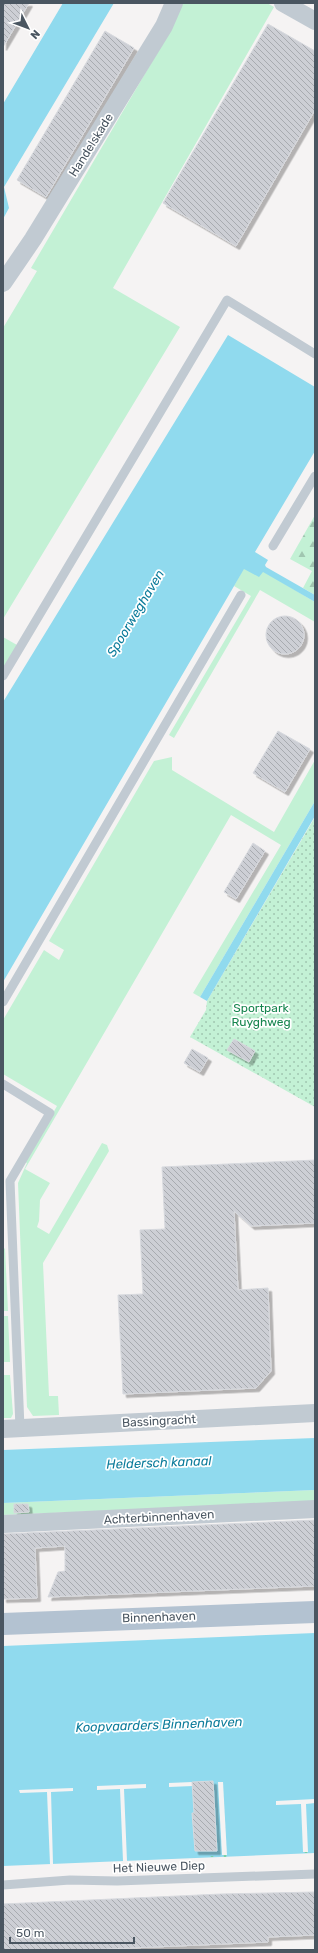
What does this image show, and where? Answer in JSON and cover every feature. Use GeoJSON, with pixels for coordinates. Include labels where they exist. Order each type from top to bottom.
{"type":"FeatureCollection","features":[{"type":"Feature","properties":{"kind":"main road","name":"Binnenhaven"},"geometry":{"type":"LineString","coordinates":[[3,1624],[315,1612]]}},
{"type":"Feature","properties":{"kind":"street","name":"Handelskade"},"geometry":{"type":"LineString","coordinates":[[3,283],[34,239],[164,26],[174,3]]}},
{"type":"Feature","properties":{"kind":"street"},"geometry":{"type":"LineString","coordinates":[[284,3],[315,21]]}},
{"type":"Feature","properties":{"kind":"street","name":"Bassingracht"},"geometry":{"type":"LineString","coordinates":[[12,1428],[315,1413]]}},
{"type":"Feature","properties":{"kind":"street","name":"Achterbinnenhaven"},"geometry":{"type":"LineString","coordinates":[[3,1524],[315,1509]]}},
{"type":"Feature","properties":{"kind":"lane"},"geometry":{"type":"LineString","coordinates":[[3,676],[227,300],[315,354]]}},
{"type":"Feature","properties":{"kind":"lane"},"geometry":{"type":"LineString","coordinates":[[273,546],[315,476]]}},
{"type":"Feature","properties":{"kind":"lane"},"geometry":{"type":"LineString","coordinates":[[3,1002],[241,595]]}},
{"type":"Feature","properties":{"kind":"lane"},"geometry":{"type":"LineString","coordinates":[[3,1084],[50,1112],[10,1181],[12,1428]]}},
{"type":"Feature","properties":{"kind":"lane","name":"Het Nieuwe Diep"},"geometry":{"type":"LineString","coordinates":[[3,1885],[70,1880],[117,1881],[315,1874]]}},
{"type":"Feature","properties":{"kind":"green space"},"geometry":{"type":"Polygon","coordinates":[[[183,3],[267,3],[274,7],[113,288],[180,327],[3,619],[3,328],[37,271],[31,268],[170,31],[183,3]]]}},
{"type":"Feature","properties":{"kind":"green space"},"geometry":{"type":"Polygon","coordinates":[[[315,515],[315,595],[303,588],[312,571],[290,559],[315,515]]]}},
{"type":"Feature","properties":{"kind":"green space"},"geometry":{"type":"Polygon","coordinates":[[[244,568],[263,571],[315,602],[315,622],[260,590],[174,738],[169,735],[251,596],[234,586],[244,568]]]}},
{"type":"Feature","properties":{"kind":"green space"},"geometry":{"type":"Polygon","coordinates":[[[3,637],[17,645],[3,670],[3,637]]]}},
{"type":"Feature","properties":{"kind":"green space"},"geometry":{"type":"Polygon","coordinates":[[[172,757],[172,770],[274,832],[315,760],[315,801],[200,997],[193,993],[281,845],[231,815],[25,1169],[50,1183],[40,1200],[39,1221],[37,1227],[49,1234],[102,1143],[107,1145],[109,1151],[43,1263],[49,1396],[58,1396],[59,1415],[33,1416],[27,1407],[18,1183],[27,1163],[25,1162],[57,1106],[3,1074],[3,1020],[44,950],[59,960],[64,950],[49,941],[154,761],[172,757]]]}},
{"type":"Feature","properties":{"kind":"green space","name":"Sportpark Ruyghweg"},"geometry":{"type":"Polygon","coordinates":[[[315,817],[315,1107],[190,1037],[206,1010],[207,1001],[315,817]]]}},
{"type":"Feature","properties":{"kind":"green space"},"geometry":{"type":"Polygon","coordinates":[[[5,1248],[8,1311],[3,1311],[3,1250],[5,1248]]]}},
{"type":"Feature","properties":{"kind":"green space"},"geometry":{"type":"Polygon","coordinates":[[[3,1316],[8,1316],[10,1362],[3,1362],[3,1316]]]}},
{"type":"Feature","properties":{"kind":"green space"},"geometry":{"type":"Polygon","coordinates":[[[3,1375],[10,1375],[13,1414],[11,1418],[3,1418],[3,1375]]]}},
{"type":"Feature","properties":{"kind":"green space"},"geometry":{"type":"Polygon","coordinates":[[[315,1490],[315,1502],[3,1515],[3,1503],[315,1490]]]}},
{"type":"Feature","properties":{"kind":"water"},"geometry":{"type":"Polygon","coordinates":[[[63,3],[114,3],[4,187],[9,208],[3,219],[3,104],[63,3]]]}},
{"type":"Feature","properties":{"kind":"water","name":"Spoorweghaven"},"geometry":{"type":"Polygon","coordinates":[[[228,335],[315,387],[315,451],[255,552],[268,560],[265,565],[266,567],[315,595],[315,602],[263,572],[259,577],[244,569],[3,982],[3,702],[228,335]]]}},
{"type":"Feature","properties":{"kind":"water"},"geometry":{"type":"Polygon","coordinates":[[[315,801],[315,816],[207,1001],[200,997],[315,801]]]}},
{"type":"Feature","properties":{"kind":"water","name":"Heldersch kanaal"},"geometry":{"type":"Polygon","coordinates":[[[315,1438],[315,1490],[3,1503],[3,1450],[315,1438]]]}},
{"type":"Feature","properties":{"kind":"water","name":"Koopvaarders Binnenhaven"},"geometry":{"type":"Polygon","coordinates":[[[315,1633],[315,1853],[3,1866],[3,1646],[315,1633]]]}},
{"type":"Feature","properties":{"kind":"pier"},"geometry":{"type":"Polygon","coordinates":[[[192,1782],[193,1786],[169,1787],[169,1783],[192,1782]]]}},
{"type":"Feature","properties":{"kind":"pier"},"geometry":{"type":"Polygon","coordinates":[[[218,1782],[223,1782],[227,1855],[222,1855],[218,1782]]]}},
{"type":"Feature","properties":{"kind":"pier"},"geometry":{"type":"Polygon","coordinates":[[[146,1784],[146,1788],[124,1789],[127,1861],[123,1861],[120,1789],[97,1790],[97,1786],[146,1784]]]}},
{"type":"Feature","properties":{"kind":"pier"},"geometry":{"type":"Polygon","coordinates":[[[73,1788],[73,1791],[51,1792],[53,1864],[50,1864],[47,1792],[20,1793],[19,1790],[73,1788]]]}},
{"type":"Feature","properties":{"kind":"pier"},"geometry":{"type":"Polygon","coordinates":[[[315,1799],[315,1803],[306,1804],[308,1852],[303,1852],[301,1804],[276,1805],[276,1801],[315,1799]]]}},
{"type":"Feature","properties":{"kind":"building"},"geometry":{"type":"Polygon","coordinates":[[[3,3],[29,3],[3,47],[3,3]]]}},
{"type":"Feature","properties":{"kind":"building"},"geometry":{"type":"Polygon","coordinates":[[[268,24],[315,51],[315,110],[236,246],[163,203],[268,24]]]}},
{"type":"Feature","properties":{"kind":"building"},"geometry":{"type":"Polygon","coordinates":[[[105,31],[134,48],[46,197],[17,180],[105,31]]]}},
{"type":"Feature","properties":{"kind":"building"},"geometry":{"type":"Polygon","coordinates":[[[281,616],[289,616],[299,621],[303,628],[303,642],[299,649],[289,654],[281,654],[271,649],[269,646],[266,639],[266,631],[271,621],[274,619],[281,616]]]}},
{"type":"Feature","properties":{"kind":"building"},"geometry":{"type":"Polygon","coordinates":[[[278,731],[310,749],[285,792],[253,773],[278,731]]]}},
{"type":"Feature","properties":{"kind":"building"},"geometry":{"type":"Polygon","coordinates":[[[253,843],[265,851],[236,899],[224,892],[253,843]]]}},
{"type":"Feature","properties":{"kind":"building"},"geometry":{"type":"Polygon","coordinates":[[[234,1039],[255,1051],[249,1062],[227,1050],[234,1039]]]}},
{"type":"Feature","properties":{"kind":"building"},"geometry":{"type":"Polygon","coordinates":[[[192,1049],[208,1058],[200,1072],[184,1063],[192,1049]]]}},
{"type":"Feature","properties":{"kind":"building"},"geometry":{"type":"Polygon","coordinates":[[[315,1160],[315,1223],[251,1226],[234,1211],[238,1290],[268,1288],[271,1371],[256,1388],[123,1394],[118,1295],[143,1294],[140,1230],[165,1229],[162,1167],[315,1160]]]}},
{"type":"Feature","properties":{"kind":"building"},"geometry":{"type":"Polygon","coordinates":[[[14,1504],[28,1504],[29,1512],[14,1513],[14,1504]]]}},
{"type":"Feature","properties":{"kind":"building"},"geometry":{"type":"Polygon","coordinates":[[[315,1520],[315,1586],[48,1597],[58,1572],[65,1571],[65,1546],[35,1548],[37,1598],[3,1599],[3,1534],[315,1520]]]}},
{"type":"Feature","properties":{"kind":"building"},"geometry":{"type":"Polygon","coordinates":[[[213,1781],[217,1851],[195,1851],[192,1813],[194,1813],[192,1782],[213,1781]]]}},
{"type":"Feature","properties":{"kind":"building"},"geometry":{"type":"Polygon","coordinates":[[[315,1892],[315,1935],[268,1937],[268,1942],[84,1950],[3,1950],[3,1904],[221,1894],[315,1892]]]}}]}
